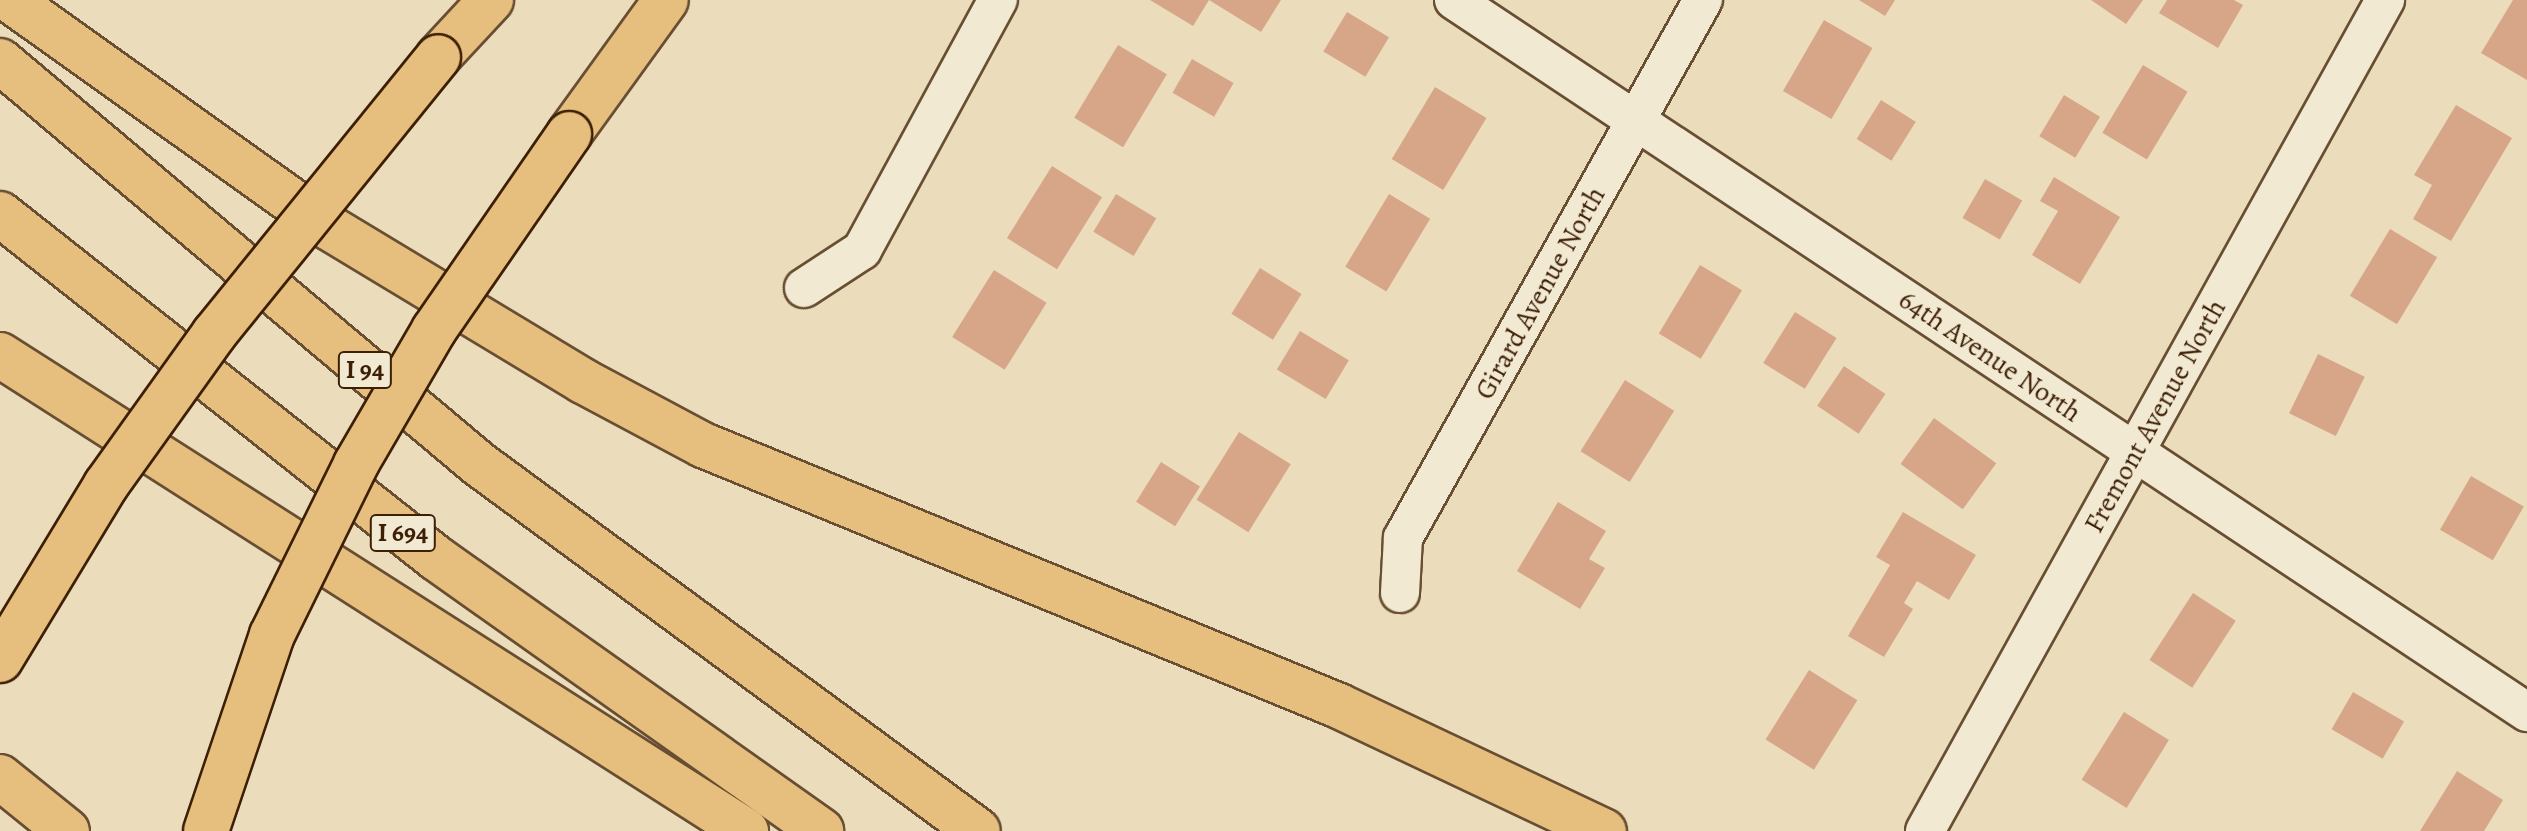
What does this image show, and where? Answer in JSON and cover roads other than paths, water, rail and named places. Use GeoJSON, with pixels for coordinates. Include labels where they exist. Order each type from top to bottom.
{"type":"FeatureCollection","features":[{"type":"Feature","properties":{"kind":"highway"},"geometry":{"type":"LineString","coordinates":[[10,0],[328,227],[678,431],[1339,706],[1604,831]]}},
{"type":"Feature","properties":{"kind":"highway"},"geometry":{"type":"LineString","coordinates":[[0,660],[106,485],[214,334],[438,57],[491,0]]}},
{"type":"Feature","properties":{"kind":"highway"},"geometry":{"type":"LineString","coordinates":[[206,831],[272,635],[356,464],[442,317],[666,0]]}},
{"type":"Feature","properties":{"kind":"highway","name":"I 94"},"geometry":{"type":"LineString","coordinates":[[0,61],[479,464],[978,831]]}},
{"type":"Feature","properties":{"kind":"highway","name":"I 694"},"geometry":{"type":"LineString","coordinates":[[0,214],[436,558],[821,831]]}},
{"type":"Feature","properties":{"kind":"highway"},"geometry":{"type":"LineString","coordinates":[[0,355],[746,831]]}},
{"type":"Feature","properties":{"kind":"highway"},"geometry":{"type":"LineString","coordinates":[[745,661],[1010,831]]}},
{"type":"Feature","properties":{"kind":"highway"},"geometry":{"type":"LineString","coordinates":[[0,777],[67,831]]}},
{"type":"Feature","properties":{"kind":"street"},"geometry":{"type":"LineString","coordinates":[[804,288],[862,250],[998,0]]}},
{"type":"Feature","properties":{"kind":"street","name":"64th Avenue North"},"geometry":{"type":"LineString","coordinates":[[1454,0],[2527,712]]}},
{"type":"Feature","properties":{"kind":"street","name":"Girard Avenue North"},"geometry":{"type":"LineString","coordinates":[[1400,593],[1403,538],[1703,0]]}},
{"type":"Feature","properties":{"kind":"street","name":"Fremont Avenue North"},"geometry":{"type":"LineString","coordinates":[[1925,831],[2385,0]]}}]}
